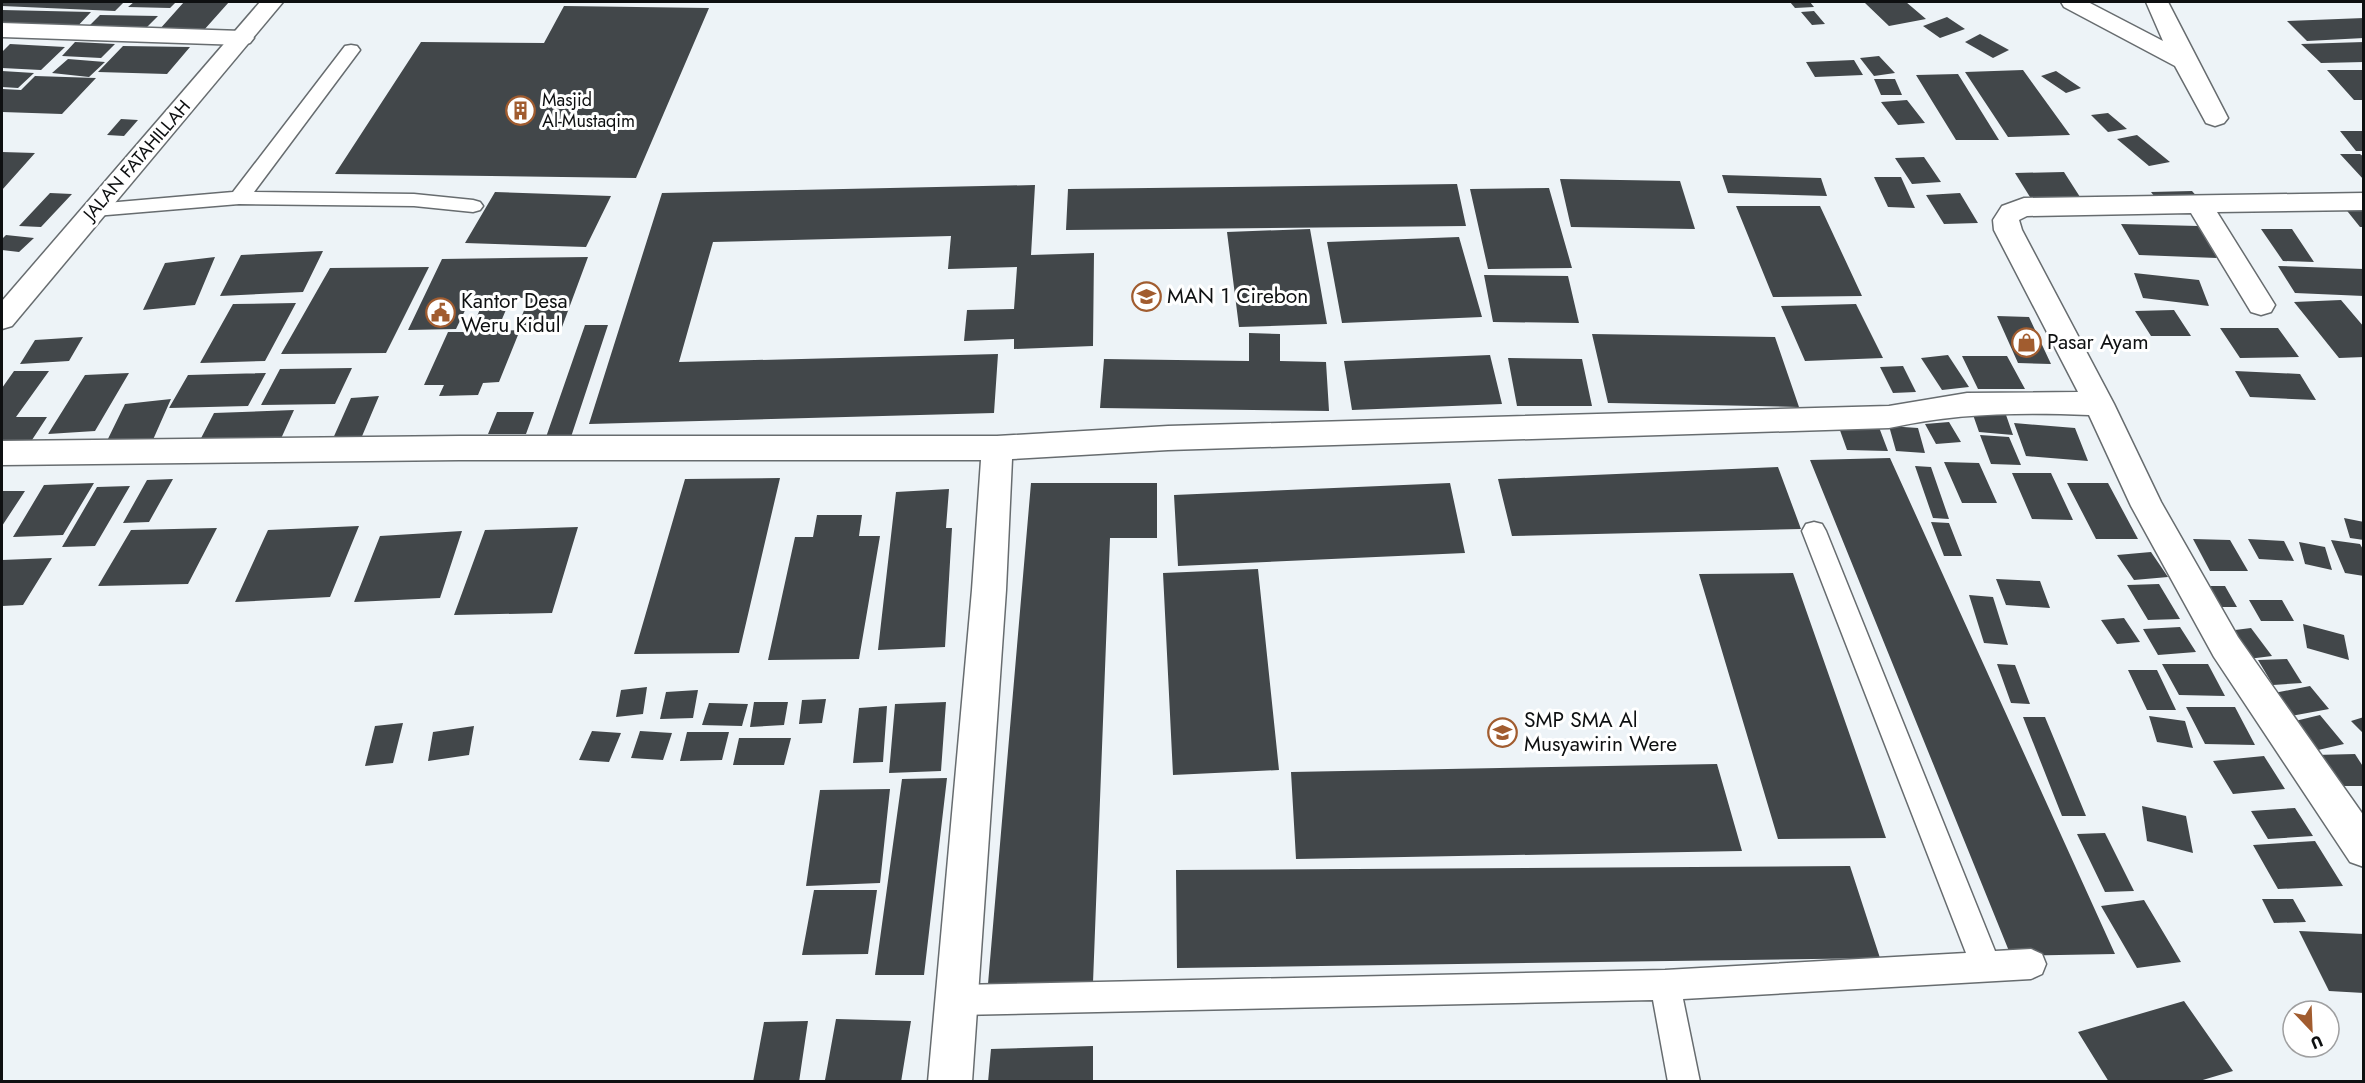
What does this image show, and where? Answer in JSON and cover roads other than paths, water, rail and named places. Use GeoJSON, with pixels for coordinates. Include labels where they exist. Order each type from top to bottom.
{"type":"FeatureCollection","features":[{"type":"Feature","properties":{"kind":"street","name":"JALAN FATAHILLAH"},"geometry":{"type":"LineString","coordinates":[[2,319],[272,2]]}},
{"type":"Feature","properties":{"kind":"street"},"geometry":{"type":"LineString","coordinates":[[2072,2],[2185,63]]}},
{"type":"Feature","properties":{"kind":"street"},"geometry":{"type":"LineString","coordinates":[[2157,2],[2185,63],[2215,118]]}},
{"type":"Feature","properties":{"kind":"street"},"geometry":{"type":"LineString","coordinates":[[2,30],[242,39]]}},
{"type":"Feature","properties":{"kind":"street"},"geometry":{"type":"LineString","coordinates":[[2362,201],[2200,206],[2024,207],[2011,212],[2006,220],[2008,230],[2099,404],[2147,506],[2226,647],[2364,849]]}},
{"type":"Feature","properties":{"kind":"street"},"geometry":{"type":"LineString","coordinates":[[2200,206],[2261,304]]}},
{"type":"Feature","properties":{"kind":"street"},"geometry":{"type":"LineString","coordinates":[[2,453],[459,448],[997,448],[1168,438],[1889,417],[1919,409],[2030,402],[2099,404]]}},
{"type":"Feature","properties":{"kind":"street"},"geometry":{"type":"LineString","coordinates":[[950,1082],[989,590],[997,448]]}},
{"type":"Feature","properties":{"kind":"lane"},"geometry":{"type":"LineString","coordinates":[[239,198],[351,50]]}},
{"type":"Feature","properties":{"kind":"lane"},"geometry":{"type":"LineString","coordinates":[[95,210],[239,198],[414,200],[473,206]]}},
{"type":"Feature","properties":{"kind":"lane"},"geometry":{"type":"LineString","coordinates":[[1814,531],[1986,967]]}},
{"type":"Feature","properties":{"kind":"lane"},"geometry":{"type":"LineString","coordinates":[[958,1000],[1665,985],[2031,964]]}},
{"type":"Feature","properties":{"kind":"lane"},"geometry":{"type":"LineString","coordinates":[[1665,985],[1684,1082]]}},
{"type":"Feature","properties":{"kind":"place","name":"Masjid Al-Mustaqim"},"geometry":{"type":"Point","coordinates":[521,110]}},
{"type":"Feature","properties":{"kind":"place","name":"MAN 1 Cirebon"},"geometry":{"type":"Point","coordinates":[1146,296]}},
{"type":"Feature","properties":{"kind":"place","name":"Kantor Desa Weru Kidul"},"geometry":{"type":"Point","coordinates":[440,313]}},
{"type":"Feature","properties":{"kind":"place","name":"Pasar Ayam"},"geometry":{"type":"Point","coordinates":[2026,342]}},
{"type":"Feature","properties":{"kind":"place","name":"SMP SMA Al Musyawirin Were"},"geometry":{"type":"Point","coordinates":[1503,732]}}]}
